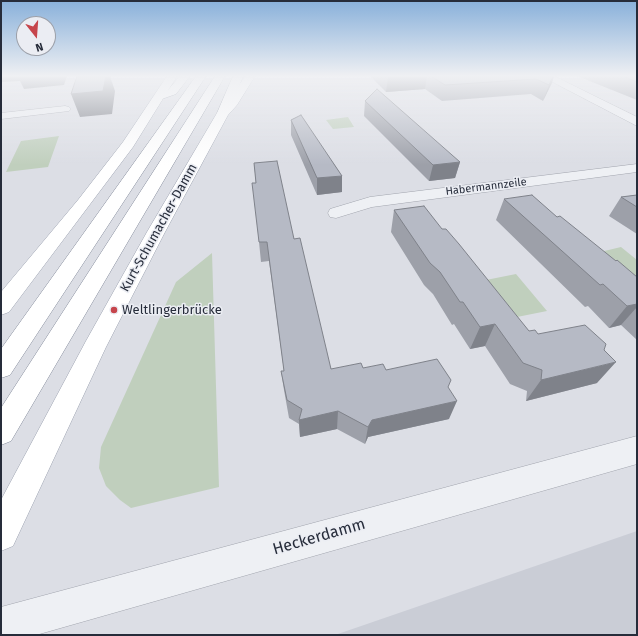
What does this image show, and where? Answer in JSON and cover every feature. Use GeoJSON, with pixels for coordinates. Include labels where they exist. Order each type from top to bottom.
{"type":"FeatureCollection","features":[{"type":"Feature","properties":{"kind":"main road"},"geometry":{"type":"LineString","coordinates":[[1,307],[84,203],[128,144],[153,106]]}},
{"type":"Feature","properties":{"kind":"main road"},"geometry":{"type":"LineString","coordinates":[[1,368],[138,171],[181,106]]}},
{"type":"Feature","properties":{"kind":"main road"},"geometry":{"type":"LineString","coordinates":[[1,432],[202,106]]}},
{"type":"Feature","properties":{"kind":"main road"},"geometry":{"type":"LineString","coordinates":[[223,113],[226,106]]}},
{"type":"Feature","properties":{"kind":"main road","name":"Kurt-Schumacher-Damm"},"geometry":{"type":"LineString","coordinates":[[1,534],[97,341],[223,113],[230,106]]}},
{"type":"Feature","properties":{"kind":"street"},"geometry":{"type":"LineString","coordinates":[[605,106],[637,122]]}},
{"type":"Feature","properties":{"kind":"street"},"geometry":{"type":"LineString","coordinates":[[1,116],[65,109]]}},
{"type":"Feature","properties":{"kind":"street","name":"Habermannzeile"},"geometry":{"type":"LineString","coordinates":[[336,213],[375,201],[637,168]]}},
{"type":"Feature","properties":{"kind":"street","name":"Heckerdamm"},"geometry":{"type":"LineString","coordinates":[[1,626],[637,450]]}},
{"type":"Feature","properties":{"kind":"shaded area"},"geometry":{"type":"Polygon","coordinates":[[[637,531],[637,635],[335,635],[637,531]]]}},
{"type":"Feature","properties":{"kind":"green space"},"geometry":{"type":"Polygon","coordinates":[[[348,117],[354,127],[333,129],[326,120],[348,117]]]}},
{"type":"Feature","properties":{"kind":"green space"},"geometry":{"type":"Polygon","coordinates":[[[59,136],[48,167],[6,172],[21,141],[59,136]]]}},
{"type":"Feature","properties":{"kind":"green space"},"geometry":{"type":"Polygon","coordinates":[[[621,247],[637,260],[637,278],[592,254],[621,247]]]}},
{"type":"Feature","properties":{"kind":"green space"},"geometry":{"type":"Polygon","coordinates":[[[212,253],[219,487],[131,508],[120,500],[106,486],[99,468],[101,447],[176,282],[212,253]]]}},
{"type":"Feature","properties":{"kind":"green space"},"geometry":{"type":"Polygon","coordinates":[[[516,274],[547,311],[517,317],[486,280],[516,274]]]}},
{"type":"Feature","properties":{"kind":"building"},"geometry":{"type":"Polygon","coordinates":[[[370,106],[396,106],[460,162],[433,165],[370,106]]]}},
{"type":"Feature","properties":{"kind":"building"},"geometry":{"type":"Polygon","coordinates":[[[301,115],[342,176],[317,178],[291,120],[301,115]]]}},
{"type":"Feature","properties":{"kind":"building"},"geometry":{"type":"Polygon","coordinates":[[[277,161],[294,239],[300,238],[331,369],[361,363],[363,368],[383,364],[386,370],[437,359],[451,380],[448,387],[457,401],[372,420],[368,427],[338,411],[299,420],[302,409],[287,400],[281,371],[284,371],[267,242],[259,242],[252,183],[256,183],[254,163],[277,161]]]}},
{"type":"Feature","properties":{"kind":"building"},"geometry":{"type":"Polygon","coordinates":[[[532,195],[557,217],[560,216],[637,277],[637,304],[627,306],[603,284],[600,285],[504,199],[532,195]]]}},
{"type":"Feature","properties":{"kind":"building"},"geometry":{"type":"Polygon","coordinates":[[[637,195],[637,207],[621,197],[637,195]]]}},
{"type":"Feature","properties":{"kind":"building"},"geometry":{"type":"Polygon","coordinates":[[[424,206],[442,229],[446,229],[459,244],[529,331],[535,330],[538,334],[585,325],[606,344],[604,350],[616,362],[541,380],[542,370],[523,363],[495,324],[480,327],[463,302],[460,302],[440,272],[430,263],[394,210],[424,206]]]}},
{"type":"Feature","properties":{"kind":"place","name":"Weltlingerbrücke"},"geometry":{"type":"Point","coordinates":[114,310]}}]}
